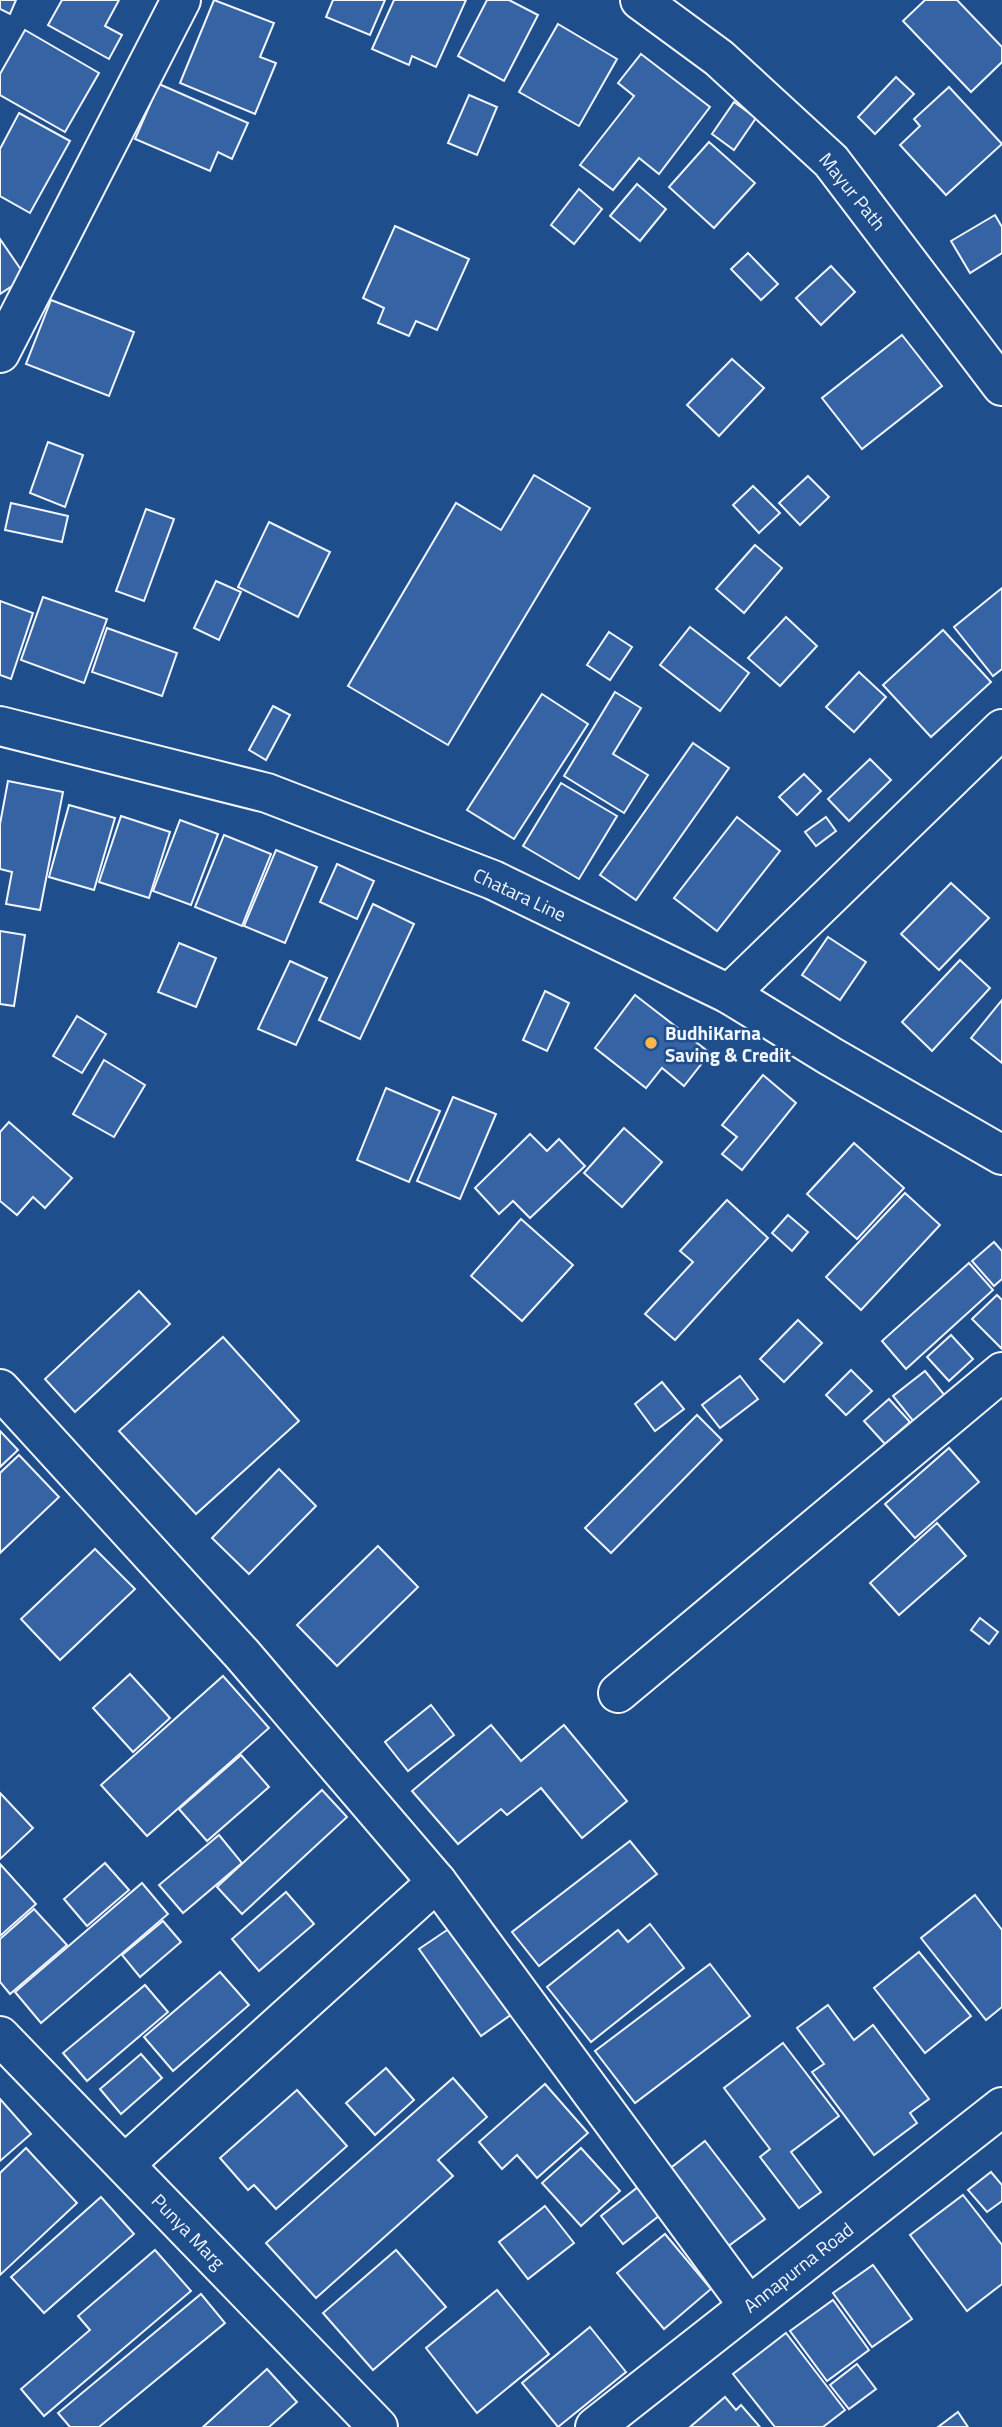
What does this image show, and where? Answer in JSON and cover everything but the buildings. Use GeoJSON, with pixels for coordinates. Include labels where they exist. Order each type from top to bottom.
{"type":"FeatureCollection","features":[{"type":"Feature","properties":{"kind":"street"},"geometry":{"type":"LineString","coordinates":[[0,353],[181,0]]}},
{"type":"Feature","properties":{"kind":"street","name":"Mayur Path"},"geometry":{"type":"LineString","coordinates":[[640,0],[719,58],[831,161],[1002,386]]}},
{"type":"Feature","properties":{"kind":"street","name":"Chatara Line"},"geometry":{"type":"LineString","coordinates":[[0,726],[267,793],[493,880],[729,994],[1002,1155]]}},
{"type":"Feature","properties":{"kind":"street"},"geometry":{"type":"LineString","coordinates":[[729,994],[1002,729]]}},
{"type":"Feature","properties":{"kind":"street"},"geometry":{"type":"LineString","coordinates":[[618,1693],[1002,1372]]}},
{"type":"Feature","properties":{"kind":"street"},"geometry":{"type":"LineString","coordinates":[[0,1389],[242,1654],[437,1882],[748,2305]]}},
{"type":"Feature","properties":{"kind":"street"},"geometry":{"type":"LineString","coordinates":[[125,2164],[437,1882]]}},
{"type":"Feature","properties":{"kind":"street","name":"Punya Marg"},"geometry":{"type":"LineString","coordinates":[[0,2036],[378,2427]]}},
{"type":"Feature","properties":{"kind":"street","name":"Annapurna Road"},"geometry":{"type":"LineString","coordinates":[[595,2427],[1002,2107]]}},
{"type":"Feature","properties":{"kind":"place","name":"BudhiKarna Saving & Credit"},"geometry":{"type":"Point","coordinates":[651,1043]}}]}
